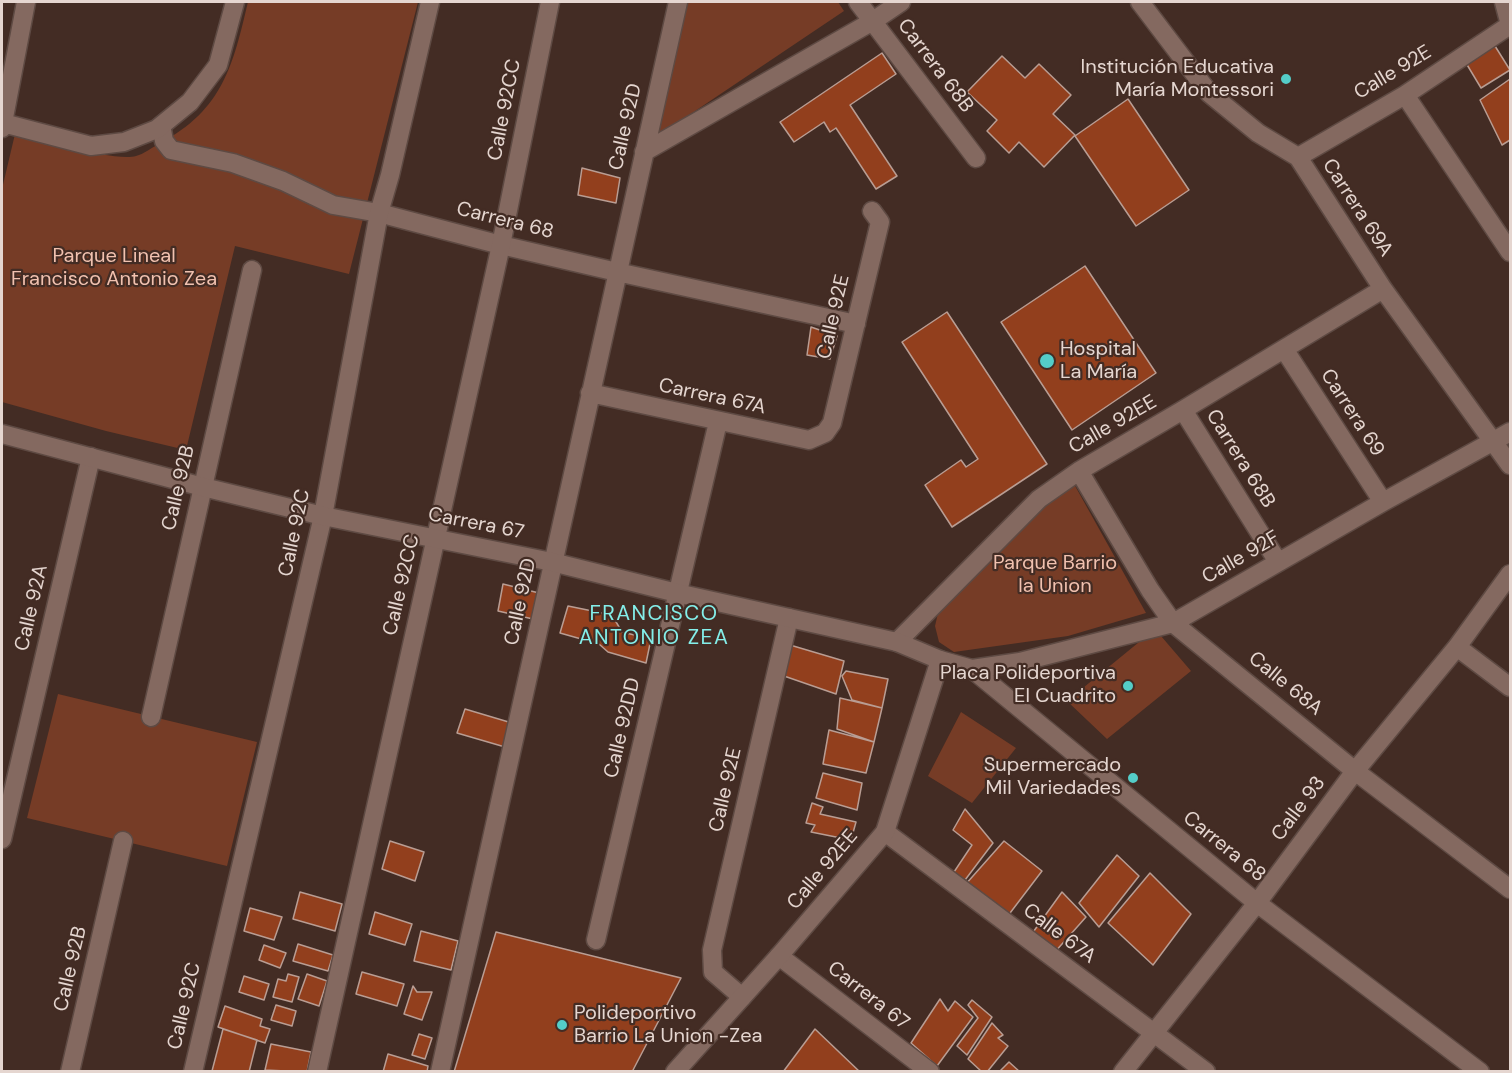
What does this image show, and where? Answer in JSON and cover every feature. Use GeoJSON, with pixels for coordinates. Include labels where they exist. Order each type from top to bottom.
{"type":"FeatureCollection","features":[{"type":"Feature","properties":{"kind":"street"},"geometry":{"type":"LineString","coordinates":[[26,2],[2,125],[91,146],[124,142],[157,129],[190,102],[218,65],[235,2]]}},
{"type":"Feature","properties":{"kind":"street","name":"Calle 92C"},"geometry":{"type":"LineString","coordinates":[[193,1071],[323,516],[379,213],[430,2]]}},
{"type":"Feature","properties":{"kind":"street","name":"Calle 92CC"},"geometry":{"type":"LineString","coordinates":[[317,1071],[501,245],[549,2]]}},
{"type":"Feature","properties":{"kind":"street","name":"Calle 92D"},"geometry":{"type":"LineString","coordinates":[[440,1071],[678,2]]}},
{"type":"Feature","properties":{"kind":"street","name":"Carrera 68B"},"geometry":{"type":"LineString","coordinates":[[858,2],[976,158]]}},
{"type":"Feature","properties":{"kind":"street"},"geometry":{"type":"LineString","coordinates":[[644,152],[873,21],[901,2]]}},
{"type":"Feature","properties":{"kind":"street","name":"Carrera 69A"},"geometry":{"type":"LineString","coordinates":[[1140,2],[1209,93],[1258,133],[1298,157],[1383,289],[1510,465]]}},
{"type":"Feature","properties":{"kind":"street"},"geometry":{"type":"LineString","coordinates":[[1506,2],[1510,25]]}},
{"type":"Feature","properties":{"kind":"street","name":"Calle 92E"},"geometry":{"type":"LineString","coordinates":[[1298,157],[1405,95],[1510,25]]}},
{"type":"Feature","properties":{"kind":"street"},"geometry":{"type":"LineString","coordinates":[[1405,95],[1510,252]]}},
{"type":"Feature","properties":{"kind":"street","name":"Carrera 68"},"geometry":{"type":"LineString","coordinates":[[162,130],[164,141],[171,150],[233,163],[283,181],[333,206],[379,213],[501,245],[855,324]]}},
{"type":"Feature","properties":{"kind":"street","name":"Calle 92E"},"geometry":{"type":"LineString","coordinates":[[825,433],[832,423],[879,222],[872,211]]}},
{"type":"Feature","properties":{"kind":"street","name":"Calle 92B"},"geometry":{"type":"LineString","coordinates":[[151,717],[252,270]]}},
{"type":"Feature","properties":{"kind":"street","name":"Calle 92EE"},"geometry":{"type":"LineString","coordinates":[[897,642],[1039,500],[1078,471],[1383,289]]}},
{"type":"Feature","properties":{"kind":"street","name":"Carrera 69"},"geometry":{"type":"LineString","coordinates":[[1284,350],[1383,502]]}},
{"type":"Feature","properties":{"kind":"street","name":"Carrera 67A"},"geometry":{"type":"LineString","coordinates":[[590,393],[809,440],[825,433]]}},
{"type":"Feature","properties":{"kind":"street","name":"Carrera 68B"},"geometry":{"type":"LineString","coordinates":[[1183,410],[1278,562]]}},
{"type":"Feature","properties":{"kind":"street","name":"Calle 92DD"},"geometry":{"type":"LineString","coordinates":[[596,940],[718,422]]}},
{"type":"Feature","properties":{"kind":"street","name":"Calle 92F"},"geometry":{"type":"LineString","coordinates":[[972,669],[1020,662],[1173,622],[1510,432]]}},
{"type":"Feature","properties":{"kind":"street","name":"Carrera 67"},"geometry":{"type":"LineString","coordinates":[[2,434],[323,516],[552,562],[677,593],[897,642],[940,660]]}},
{"type":"Feature","properties":{"kind":"street","name":"Calle 92A"},"geometry":{"type":"LineString","coordinates":[[2,839],[91,457]]}},
{"type":"Feature","properties":{"kind":"street","name":"Calle 68A"},"geometry":{"type":"LineString","coordinates":[[1078,471],[1150,590],[1173,622],[1355,771],[1510,889]]}},
{"type":"Feature","properties":{"kind":"street","name":"Calle 93"},"geometry":{"type":"LineString","coordinates":[[1123,1071],[1257,903],[1355,771],[1457,647],[1510,574]]}},
{"type":"Feature","properties":{"kind":"street","name":"Calle 92E"},"geometry":{"type":"LineString","coordinates":[[742,997],[713,972],[712,950],[789,618]]}},
{"type":"Feature","properties":{"kind":"street"},"geometry":{"type":"LineString","coordinates":[[1457,647],[1510,687]]}},
{"type":"Feature","properties":{"kind":"street","name":"Carrera 68"},"geometry":{"type":"LineString","coordinates":[[940,660],[972,669],[1257,903],[1480,1071]]}},
{"type":"Feature","properties":{"kind":"street","name":"Calle 92EE"},"geometry":{"type":"LineString","coordinates":[[675,1071],[779,956],[885,832],[940,660]]}},
{"type":"Feature","properties":{"kind":"street","name":"Calle 67A"},"geometry":{"type":"LineString","coordinates":[[885,832],[1206,1071]]}},
{"type":"Feature","properties":{"kind":"street","name":"Calle 92B"},"geometry":{"type":"LineString","coordinates":[[70,1071],[123,841]]}},
{"type":"Feature","properties":{"kind":"street","name":"Carrera 67"},"geometry":{"type":"LineString","coordinates":[[779,956],[930,1071]]}},
{"type":"Feature","properties":{"kind":"green space","name":"Parque Lineal Francisco Antonio Zea"},"geometry":{"type":"Polygon","coordinates":[[[248,2],[418,2],[349,274],[235,246],[186,450],[106,431],[2,402],[2,189],[15,134],[77,150],[112,156],[136,156],[145,152],[181,130],[212,100],[230,66],[248,2]]]}},
{"type":"Feature","properties":{"kind":"green space"},"geometry":{"type":"Polygon","coordinates":[[[686,2],[838,2],[844,11],[655,138],[686,2]]]}},
{"type":"Feature","properties":{"kind":"green space","name":"Parque Barrio la Union"},"geometry":{"type":"Polygon","coordinates":[[[1074,484],[1146,613],[1068,636],[954,652],[939,642],[935,626],[939,609],[1025,520],[1074,484]]]}},
{"type":"Feature","properties":{"kind":"green space","name":"Placa Polideportiva El Cuadrito"},"geometry":{"type":"Polygon","coordinates":[[[1155,629],[1191,671],[1107,739],[1067,701],[1155,629]]]}},
{"type":"Feature","properties":{"kind":"green space"},"geometry":{"type":"Polygon","coordinates":[[[58,694],[257,742],[227,866],[27,818],[58,694]]]}},
{"type":"Feature","properties":{"kind":"green space"},"geometry":{"type":"Polygon","coordinates":[[[961,712],[1016,748],[972,803],[928,776],[961,712]]]}},
{"type":"Feature","properties":{"kind":"building"},"geometry":{"type":"Polygon","coordinates":[[[1495,46],[1510,70],[1481,88],[1466,63],[1495,46]]]}},
{"type":"Feature","properties":{"kind":"building"},"geometry":{"type":"Polygon","coordinates":[[[882,53],[896,74],[850,105],[897,176],[876,189],[836,128],[830,132],[824,122],[794,142],[780,122],[882,53]]]}},
{"type":"Feature","properties":{"kind":"building"},"geometry":{"type":"Polygon","coordinates":[[[1002,56],[1025,78],[1039,64],[1071,95],[1053,114],[1075,135],[1044,167],[1019,142],[1009,153],[987,131],[997,120],[967,92],[1002,56]]]}},
{"type":"Feature","properties":{"kind":"building"},"geometry":{"type":"Polygon","coordinates":[[[1510,79],[1510,140],[1502,145],[1480,100],[1510,79]]]}},
{"type":"Feature","properties":{"kind":"building"},"geometry":{"type":"Polygon","coordinates":[[[1128,99],[1189,190],[1136,226],[1075,136],[1128,99]]]}},
{"type":"Feature","properties":{"kind":"building"},"geometry":{"type":"Polygon","coordinates":[[[582,168],[620,178],[616,203],[578,195],[582,168]]]}},
{"type":"Feature","properties":{"kind":"building"},"geometry":{"type":"Polygon","coordinates":[[[1085,266],[1156,373],[1072,430],[1001,322],[1085,266]]]}},
{"type":"Feature","properties":{"kind":"building"},"geometry":{"type":"Polygon","coordinates":[[[947,312],[1047,464],[952,527],[925,485],[961,460],[966,467],[978,459],[902,342],[947,312]]]}},
{"type":"Feature","properties":{"kind":"building"},"geometry":{"type":"Polygon","coordinates":[[[811,327],[837,336],[830,359],[807,355],[811,327]]]}},
{"type":"Feature","properties":{"kind":"building"},"geometry":{"type":"Polygon","coordinates":[[[503,584],[539,593],[533,619],[498,611],[503,584]]]}},
{"type":"Feature","properties":{"kind":"building"},"geometry":{"type":"Polygon","coordinates":[[[568,606],[612,615],[622,632],[651,639],[646,663],[608,652],[599,644],[560,633],[568,606]]]}},
{"type":"Feature","properties":{"kind":"building"},"geometry":{"type":"Polygon","coordinates":[[[790,645],[844,661],[836,694],[784,676],[790,645]]]}},
{"type":"Feature","properties":{"kind":"building"},"geometry":{"type":"Polygon","coordinates":[[[846,671],[888,679],[882,708],[852,700],[842,676],[846,671]]]}},
{"type":"Feature","properties":{"kind":"building"},"geometry":{"type":"Polygon","coordinates":[[[840,698],[882,708],[874,742],[837,729],[840,698]]]}},
{"type":"Feature","properties":{"kind":"building"},"geometry":{"type":"Polygon","coordinates":[[[465,709],[512,723],[505,747],[457,733],[465,709]]]}},
{"type":"Feature","properties":{"kind":"building"},"geometry":{"type":"Polygon","coordinates":[[[829,730],[874,742],[866,773],[823,764],[829,730]]]}},
{"type":"Feature","properties":{"kind":"building"},"geometry":{"type":"Polygon","coordinates":[[[823,773],[862,783],[857,810],[816,798],[823,773]]]}},
{"type":"Feature","properties":{"kind":"building"},"geometry":{"type":"Polygon","coordinates":[[[812,803],[823,807],[820,814],[856,822],[851,840],[811,832],[815,825],[806,823],[812,803]]]}},
{"type":"Feature","properties":{"kind":"building"},"geometry":{"type":"Polygon","coordinates":[[[965,809],[993,843],[962,884],[952,875],[972,845],[953,830],[965,809]]]}},
{"type":"Feature","properties":{"kind":"building"},"geometry":{"type":"Polygon","coordinates":[[[390,841],[424,852],[415,881],[382,869],[390,841]]]}},
{"type":"Feature","properties":{"kind":"building"},"geometry":{"type":"Polygon","coordinates":[[[1004,841],[1042,871],[1007,917],[965,885],[1004,841]]]}},
{"type":"Feature","properties":{"kind":"building"},"geometry":{"type":"Polygon","coordinates":[[[1117,855],[1139,876],[1099,927],[1079,903],[1117,855]]]}},
{"type":"Feature","properties":{"kind":"building"},"geometry":{"type":"Polygon","coordinates":[[[1150,873],[1191,914],[1153,965],[1108,923],[1150,873]]]}},
{"type":"Feature","properties":{"kind":"building"},"geometry":{"type":"Polygon","coordinates":[[[300,892],[342,904],[335,931],[293,919],[300,892]]]}},
{"type":"Feature","properties":{"kind":"building"},"geometry":{"type":"Polygon","coordinates":[[[1062,892],[1086,917],[1054,953],[1031,935],[1062,892]]]}},
{"type":"Feature","properties":{"kind":"building"},"geometry":{"type":"Polygon","coordinates":[[[250,908],[282,917],[274,940],[244,931],[250,908]]]}},
{"type":"Feature","properties":{"kind":"building"},"geometry":{"type":"Polygon","coordinates":[[[375,912],[412,924],[405,945],[369,934],[375,912]]]}},
{"type":"Feature","properties":{"kind":"building"},"geometry":{"type":"Polygon","coordinates":[[[421,931],[458,941],[451,970],[414,961],[421,931]]]}},
{"type":"Feature","properties":{"kind":"building","name":"Polideportivo Barrio La Union -Zea"},"geometry":{"type":"Polygon","coordinates":[[[496,932],[681,978],[632,1072],[454,1072],[496,932]]]}},
{"type":"Feature","properties":{"kind":"building"},"geometry":{"type":"Polygon","coordinates":[[[298,944],[333,955],[328,971],[293,961],[298,944]]]}},
{"type":"Feature","properties":{"kind":"building"},"geometry":{"type":"Polygon","coordinates":[[[264,945],[286,953],[280,968],[259,960],[264,945]]]}},
{"type":"Feature","properties":{"kind":"building"},"geometry":{"type":"Polygon","coordinates":[[[362,972],[404,984],[397,1006],[356,994],[362,972]]]}},
{"type":"Feature","properties":{"kind":"building"},"geometry":{"type":"Polygon","coordinates":[[[288,974],[299,977],[292,1002],[273,997],[278,979],[286,981],[288,974]]]}},
{"type":"Feature","properties":{"kind":"building"},"geometry":{"type":"Polygon","coordinates":[[[307,974],[327,981],[319,1006],[298,999],[307,974]]]}},
{"type":"Feature","properties":{"kind":"building"},"geometry":{"type":"Polygon","coordinates":[[[244,976],[269,984],[264,1000],[239,992],[244,976]]]}},
{"type":"Feature","properties":{"kind":"building"},"geometry":{"type":"Polygon","coordinates":[[[413,986],[417,992],[432,992],[422,1020],[404,1014],[413,986]]]}},
{"type":"Feature","properties":{"kind":"building"},"geometry":{"type":"Polygon","coordinates":[[[940,999],[948,1011],[955,1001],[973,1017],[937,1066],[911,1043],[940,999]]]}},
{"type":"Feature","properties":{"kind":"building"},"geometry":{"type":"Polygon","coordinates":[[[972,1000],[992,1017],[967,1055],[957,1046],[978,1018],[968,1005],[972,1000]]]}},
{"type":"Feature","properties":{"kind":"building"},"geometry":{"type":"Polygon","coordinates":[[[276,1005],[296,1011],[292,1026],[271,1020],[276,1005]]]}},
{"type":"Feature","properties":{"kind":"building"},"geometry":{"type":"Polygon","coordinates":[[[225,1006],[262,1019],[260,1026],[270,1029],[265,1043],[218,1027],[225,1006]]]}},
{"type":"Feature","properties":{"kind":"building"},"geometry":{"type":"Polygon","coordinates":[[[992,1023],[1003,1035],[998,1038],[1008,1046],[987,1072],[982,1072],[968,1059],[992,1023]]]}},
{"type":"Feature","properties":{"kind":"building"},"geometry":{"type":"Polygon","coordinates":[[[223,1029],[257,1040],[249,1072],[212,1071],[223,1029]]]}},
{"type":"Feature","properties":{"kind":"building"},"geometry":{"type":"Polygon","coordinates":[[[815,1029],[860,1072],[783,1072],[815,1029]]]}},
{"type":"Feature","properties":{"kind":"building"},"geometry":{"type":"Polygon","coordinates":[[[419,1034],[432,1038],[425,1059],[412,1055],[419,1034]]]}},
{"type":"Feature","properties":{"kind":"building"},"geometry":{"type":"Polygon","coordinates":[[[271,1044],[311,1052],[307,1072],[265,1070],[271,1044]]]}},
{"type":"Feature","properties":{"kind":"building"},"geometry":{"type":"Polygon","coordinates":[[[388,1054],[428,1066],[427,1072],[383,1072],[388,1054]]]}},
{"type":"Feature","properties":{"kind":"building"},"geometry":{"type":"Polygon","coordinates":[[[1009,1062],[1020,1072],[999,1072],[1009,1062]]]}},
{"type":"Feature","properties":{"kind":"place","name":"Institución Educativa María Montessori"},"geometry":{"type":"Point","coordinates":[1286,79]}},
{"type":"Feature","properties":{"kind":"place","name":"Hospital La María"},"geometry":{"type":"Point","coordinates":[1047,361]}},
{"type":"Feature","properties":{"kind":"place","name":"Placa Polideportiva El Cuadrito"},"geometry":{"type":"Point","coordinates":[1128,686]}},
{"type":"Feature","properties":{"kind":"place","name":"Supermercado Mil Variedades"},"geometry":{"type":"Point","coordinates":[1133,778]}},
{"type":"Feature","properties":{"kind":"place","name":"Polideportivo Barrio La Union -Zea"},"geometry":{"type":"Point","coordinates":[562,1025]}},
{"type":"Feature","properties":{"kind":"district","name":"FRANCISCO ANTONIO ZEA"},"geometry":{"type":"Point","coordinates":[654,626]}}]}
